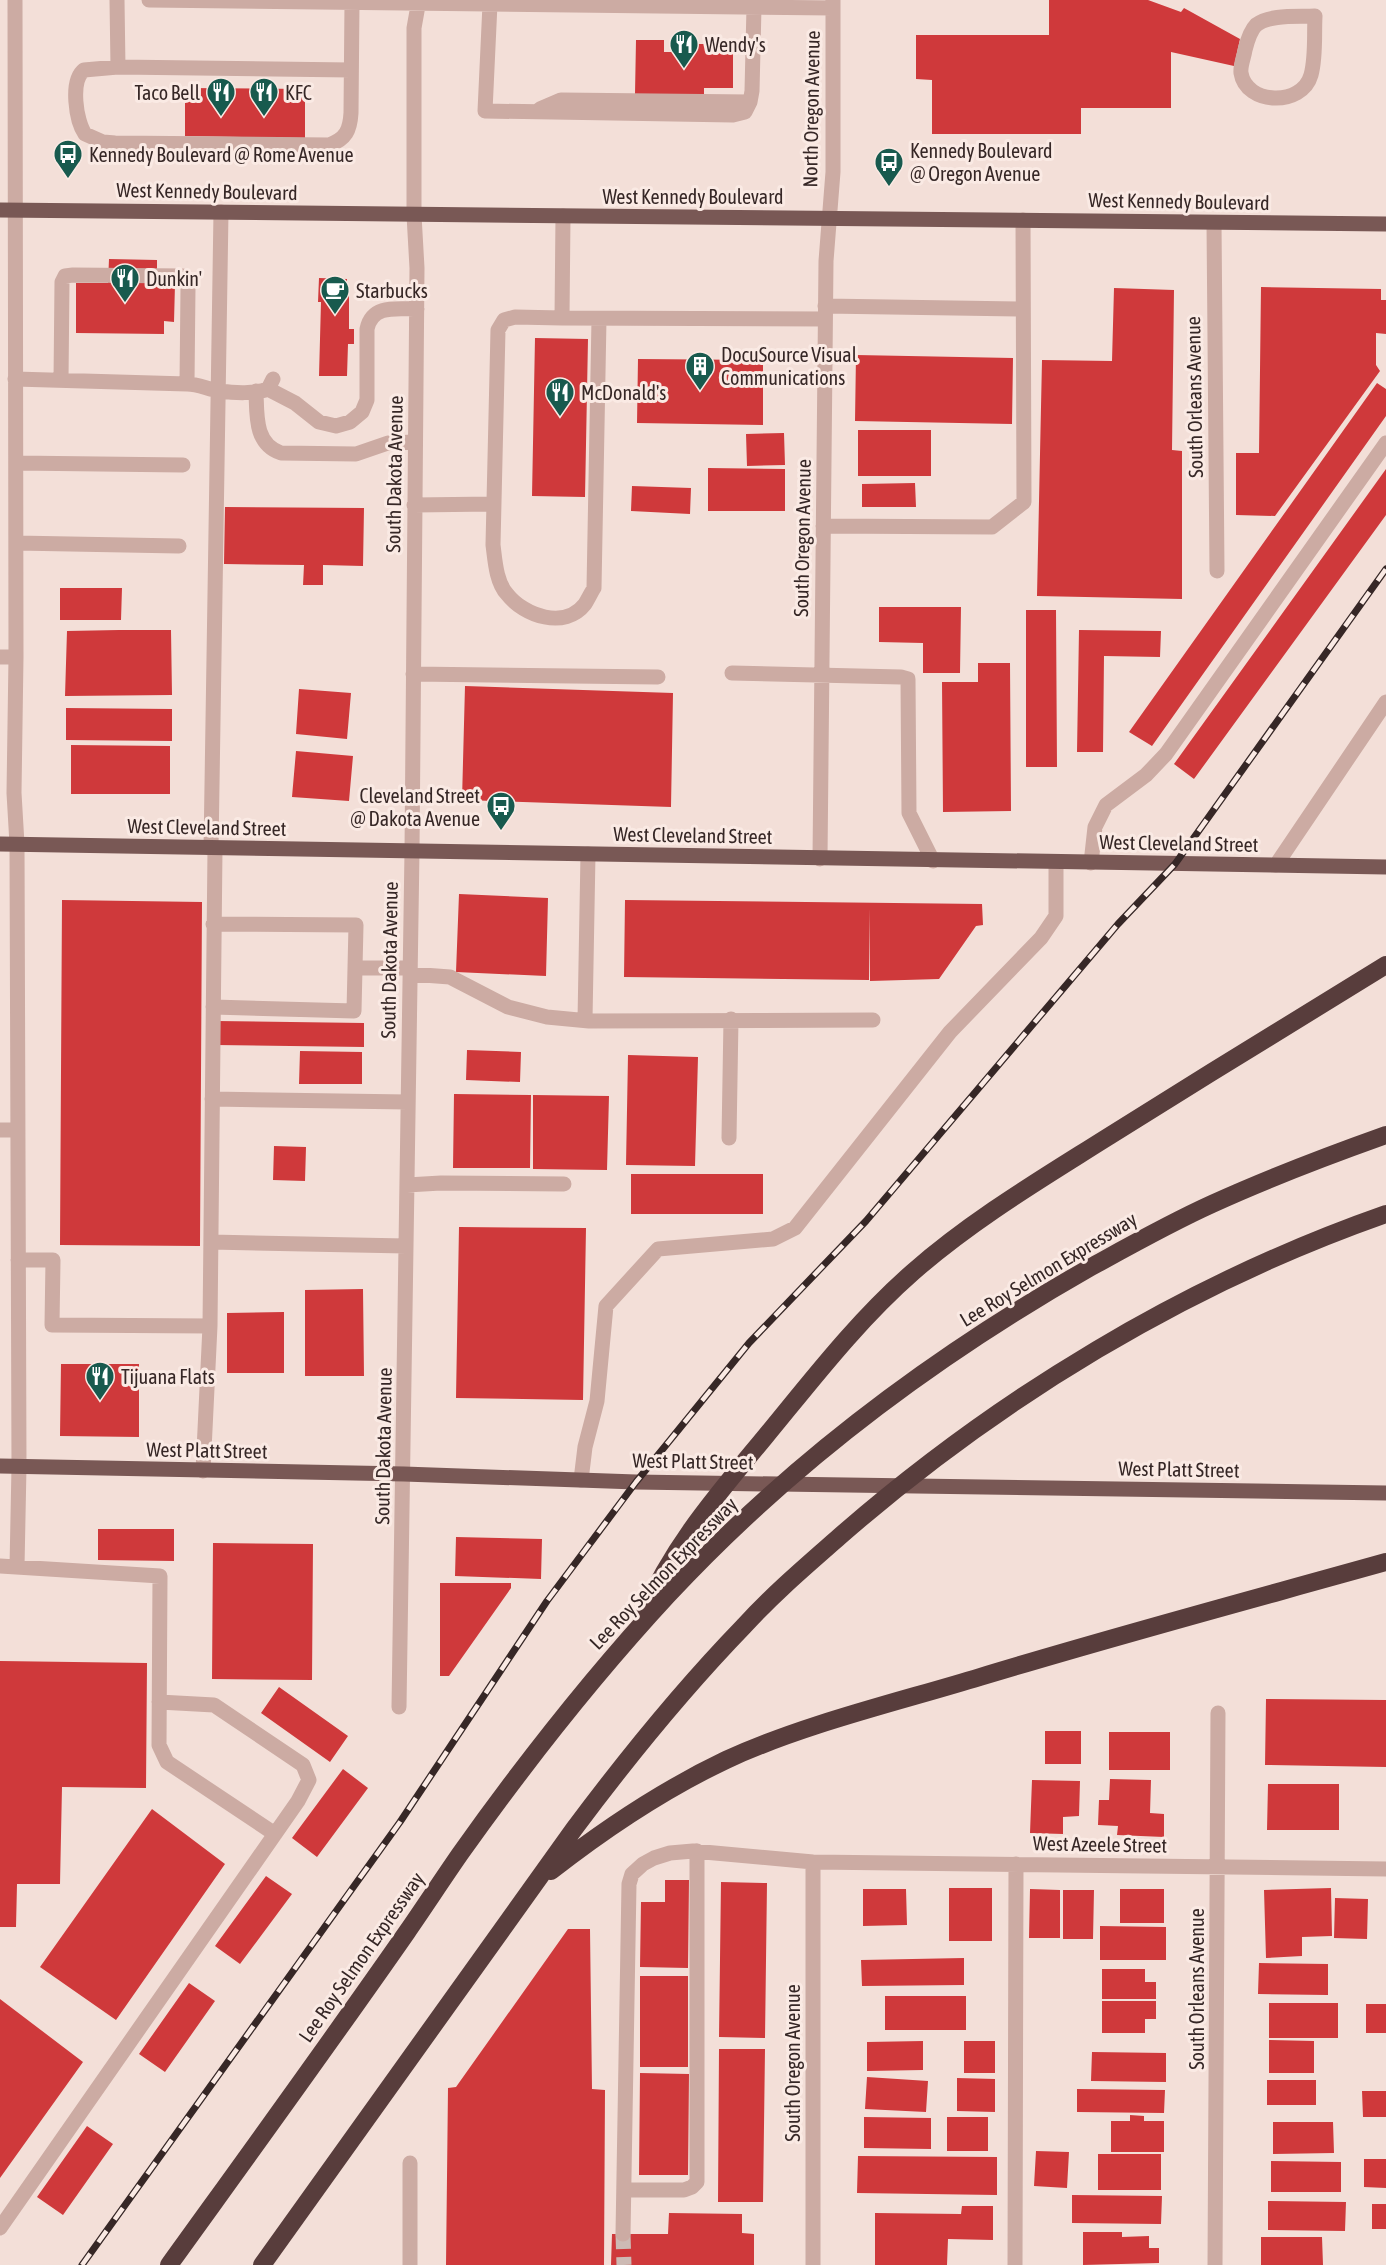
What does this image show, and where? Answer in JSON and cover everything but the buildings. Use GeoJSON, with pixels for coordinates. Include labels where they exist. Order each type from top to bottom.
{"type":"FeatureCollection","features":[{"type":"Feature","properties":{"kind":"highway"},"geometry":{"type":"LineString","coordinates":[[661,1593],[696,1520],[812,1380],[884,1299],[945,1245],[981,1219],[1172,1096],[1386,965]]}},
{"type":"Feature","properties":{"kind":"highway","name":"Lee Roy Selmon Expressway"},"geometry":{"type":"LineString","coordinates":[[169,2265],[461,1853],[564,1717],[638,1628],[661,1593],[706,1556],[779,1488],[899,1390],[969,1341],[1041,1296],[1172,1223],[1293,1168],[1386,1135]]}},
{"type":"Feature","properties":{"kind":"highway"},"geometry":{"type":"LineString","coordinates":[[262,2265],[573,1829],[666,1711],[745,1624],[799,1572],[864,1515],[939,1455],[1082,1360],[1196,1296],[1280,1256],[1386,1214]]}},
{"type":"Feature","properties":{"kind":"highway"},"geometry":{"type":"LineString","coordinates":[[535,1883],[625,1816],[681,1783],[756,1748],[826,1724],[1107,1639],[1386,1562]]}},
{"type":"Feature","properties":{"kind":"main road","name":"West Kennedy Boulevard"},"geometry":{"type":"LineString","coordinates":[[7,210],[1386,224]]}},
{"type":"Feature","properties":{"kind":"main road","name":"West Cleveland Street"},"geometry":{"type":"LineString","coordinates":[[0,844],[1386,867]]}},
{"type":"Feature","properties":{"kind":"main road","name":"West Platt Street"},"geometry":{"type":"LineString","coordinates":[[0,1466],[581,1480],[1386,1493]]}},
{"type":"Feature","properties":{"kind":"street"},"geometry":{"type":"LineString","coordinates":[[15,0],[7,210],[15,379],[16,463],[14,793],[17,844],[19,1467],[17,1568]]}},
{"type":"Feature","properties":{"kind":"street"},"geometry":{"type":"LineString","coordinates":[[117,0],[118,67]]}},
{"type":"Feature","properties":{"kind":"street"},"geometry":{"type":"LineString","coordinates":[[149,0],[754,7],[833,4]]}},
{"type":"Feature","properties":{"kind":"street"},"geometry":{"type":"LineString","coordinates":[[351,70],[118,67],[84,70],[77,79],[76,102],[81,128],[85,134],[103,142],[328,145],[337,142],[348,133],[351,112],[352,2]]}},
{"type":"Feature","properties":{"kind":"street","name":"South Dakota Avenue"},"geometry":{"type":"LineString","coordinates":[[399,1707],[404,1474],[417,309],[414,215],[414,28],[418,2]]}},
{"type":"Feature","properties":{"kind":"street"},"geometry":{"type":"LineString","coordinates":[[490,4],[485,111],[733,115],[745,112],[750,102],[754,7]]}},
{"type":"Feature","properties":{"kind":"street","name":"North Oregon Avenue"},"geometry":{"type":"LineString","coordinates":[[829,218],[833,172],[833,4]]}},
{"type":"Feature","properties":{"kind":"street"},"geometry":{"type":"LineString","coordinates":[[1315,8],[1310,78],[1299,91],[1284,98],[1261,96],[1247,88],[1240,71],[1248,39],[1256,25],[1315,8]]}},
{"type":"Feature","properties":{"kind":"street"},"geometry":{"type":"LineString","coordinates":[[204,1470],[210,1326],[221,212]]}},
{"type":"Feature","properties":{"kind":"street"},"geometry":{"type":"LineString","coordinates":[[562,318],[563,216]]}},
{"type":"Feature","properties":{"kind":"street","name":"South Oregon Avenue"},"geometry":{"type":"LineString","coordinates":[[820,859],[825,312],[829,218]]}},
{"type":"Feature","properties":{"kind":"street"},"geometry":{"type":"LineString","coordinates":[[823,526],[992,527],[1024,502],[1023,220]]}},
{"type":"Feature","properties":{"kind":"street","name":"South Orleans Avenue"},"geometry":{"type":"LineString","coordinates":[[1214,223],[1217,571]]}},
{"type":"Feature","properties":{"kind":"street"},"geometry":{"type":"LineString","coordinates":[[61,380],[62,282],[66,276],[183,276],[188,280],[187,384]]}},
{"type":"Feature","properties":{"kind":"street"},"geometry":{"type":"LineString","coordinates":[[15,379],[201,384],[220,391],[266,386],[295,403],[320,422],[336,426],[350,422],[362,412],[367,400],[367,329],[370,318],[374,313],[384,309],[417,309]]}},
{"type":"Feature","properties":{"kind":"street"},"geometry":{"type":"LineString","coordinates":[[599,319],[594,588],[584,606],[567,616],[544,617],[529,612],[506,593],[498,574],[492,545],[498,330],[504,320],[515,317],[599,319],[1023,309]]}},
{"type":"Feature","properties":{"kind":"street"},"geometry":{"type":"LineString","coordinates":[[266,386],[258,425],[261,436],[272,450],[292,453],[356,454],[388,443],[415,442]]}},
{"type":"Feature","properties":{"kind":"street"},"geometry":{"type":"LineString","coordinates":[[1090,863],[1095,827],[1106,805],[1146,775],[1166,754],[1386,443]]}},
{"type":"Feature","properties":{"kind":"street"},"geometry":{"type":"LineString","coordinates":[[16,463],[183,465]]}},
{"type":"Feature","properties":{"kind":"street"},"geometry":{"type":"LineString","coordinates":[[414,505],[493,504]]}},
{"type":"Feature","properties":{"kind":"street"},"geometry":{"type":"LineString","coordinates":[[16,543],[179,546]]}},
{"type":"Feature","properties":{"kind":"street"},"geometry":{"type":"LineString","coordinates":[[0,657],[16,657]]}},
{"type":"Feature","properties":{"kind":"street"},"geometry":{"type":"LineString","coordinates":[[732,673],[908,679],[909,813],[933,861]]}},
{"type":"Feature","properties":{"kind":"street"},"geometry":{"type":"LineString","coordinates":[[413,674],[658,677]]}},
{"type":"Feature","properties":{"kind":"street"},"geometry":{"type":"LineString","coordinates":[[1276,865],[1386,702]]}},
{"type":"Feature","properties":{"kind":"street"},"geometry":{"type":"LineString","coordinates":[[585,1020],[588,854]]}},
{"type":"Feature","properties":{"kind":"street"},"geometry":{"type":"LineString","coordinates":[[581,1480],[585,1448],[597,1401],[606,1306],[658,1249],[773,1239],[795,1228],[950,1032],[1041,938],[1056,916],[1056,862]]}},
{"type":"Feature","properties":{"kind":"street"},"geometry":{"type":"LineString","coordinates":[[213,924],[356,926],[354,1011],[213,1007]]}},
{"type":"Feature","properties":{"kind":"street"},"geometry":{"type":"LineString","coordinates":[[355,968],[410,971],[450,977],[508,1007],[547,1017],[585,1020],[873,1020]]}},
{"type":"Feature","properties":{"kind":"street"},"geometry":{"type":"LineString","coordinates":[[729,1138],[731,1019]]}},
{"type":"Feature","properties":{"kind":"street"},"geometry":{"type":"LineString","coordinates":[[212,1100],[408,1102]]}},
{"type":"Feature","properties":{"kind":"street"},"geometry":{"type":"LineString","coordinates":[[0,1130],[18,1130]]}},
{"type":"Feature","properties":{"kind":"street"},"geometry":{"type":"LineString","coordinates":[[407,1185],[564,1184]]}},
{"type":"Feature","properties":{"kind":"street"},"geometry":{"type":"LineString","coordinates":[[211,1242],[406,1246]]}},
{"type":"Feature","properties":{"kind":"street"},"geometry":{"type":"LineString","coordinates":[[18,1260],[52,1260],[52,1325],[210,1326]]}},
{"type":"Feature","properties":{"kind":"street"},"geometry":{"type":"LineString","coordinates":[[0,1566],[160,1576],[159,1745],[166,1762],[275,1834]]}},
{"type":"Feature","properties":{"kind":"street"},"geometry":{"type":"LineString","coordinates":[[0,2228],[275,1834],[309,1780],[303,1765],[214,1705],[159,1702]]}},
{"type":"Feature","properties":{"kind":"street","name":"South Orleans Avenue"},"geometry":{"type":"LineString","coordinates":[[1215,2265],[1218,1713]]}},
{"type":"Feature","properties":{"kind":"street"},"geometry":{"type":"LineString","coordinates":[[624,2190],[684,2190],[697,2182],[697,1851]]}},
{"type":"Feature","properties":{"kind":"street","name":"West Azeele Street"},"geometry":{"type":"LineString","coordinates":[[623,2234],[628,1884],[633,1874],[643,1864],[654,1858],[670,1853],[697,1851],[813,1862],[1386,1869]]}},
{"type":"Feature","properties":{"kind":"street","name":"South Oregon Avenue"},"geometry":{"type":"LineString","coordinates":[[813,1862],[813,2265]]}},
{"type":"Feature","properties":{"kind":"street"},"geometry":{"type":"LineString","coordinates":[[1015,2265],[1016,1864]]}},
{"type":"Feature","properties":{"kind":"street"},"geometry":{"type":"LineString","coordinates":[[410,2163],[410,2265]]}},
{"type":"Feature","properties":{"kind":"tunnel"},"geometry":{"type":"LineString","coordinates":[[623,2234],[624,2265]]}},
{"type":"Feature","properties":{"kind":"railway"},"geometry":{"type":"LineString","coordinates":[[82,2265],[400,1822],[547,1601],[636,1482],[749,1343],[866,1221],[1118,924],[1175,864],[1386,569]]}},
{"type":"Feature","properties":{"kind":"place","name":"Wendy's"},"geometry":{"type":"Point","coordinates":[684,70]}},
{"type":"Feature","properties":{"kind":"place","name":"Taco Bell"},"geometry":{"type":"Point","coordinates":[221,118]}},
{"type":"Feature","properties":{"kind":"place","name":"KFC"},"geometry":{"type":"Point","coordinates":[264,118]}},
{"type":"Feature","properties":{"kind":"place","name":"Kennedy Boulevard @ Rome Avenue"},"geometry":{"type":"Point","coordinates":[68,180]}},
{"type":"Feature","properties":{"kind":"place","name":"Kennedy Boulevard @ Oregon Avenue"},"geometry":{"type":"Point","coordinates":[889,188]}},
{"type":"Feature","properties":{"kind":"place","name":"Dunkin'"},"geometry":{"type":"Point","coordinates":[125,304]}},
{"type":"Feature","properties":{"kind":"place","name":"Starbucks"},"geometry":{"type":"Point","coordinates":[335,316]}},
{"type":"Feature","properties":{"kind":"place","name":"DocuSource Visual Communications"},"geometry":{"type":"Point","coordinates":[700,392]}},
{"type":"Feature","properties":{"kind":"place","name":"McDonald's"},"geometry":{"type":"Point","coordinates":[560,418]}},
{"type":"Feature","properties":{"kind":"place","name":"Cleveland Street @ Dakota Avenue"},"geometry":{"type":"Point","coordinates":[501,832]}},
{"type":"Feature","properties":{"kind":"place","name":"Tijuana Flats"},"geometry":{"type":"Point","coordinates":[100,1402]}}]}
